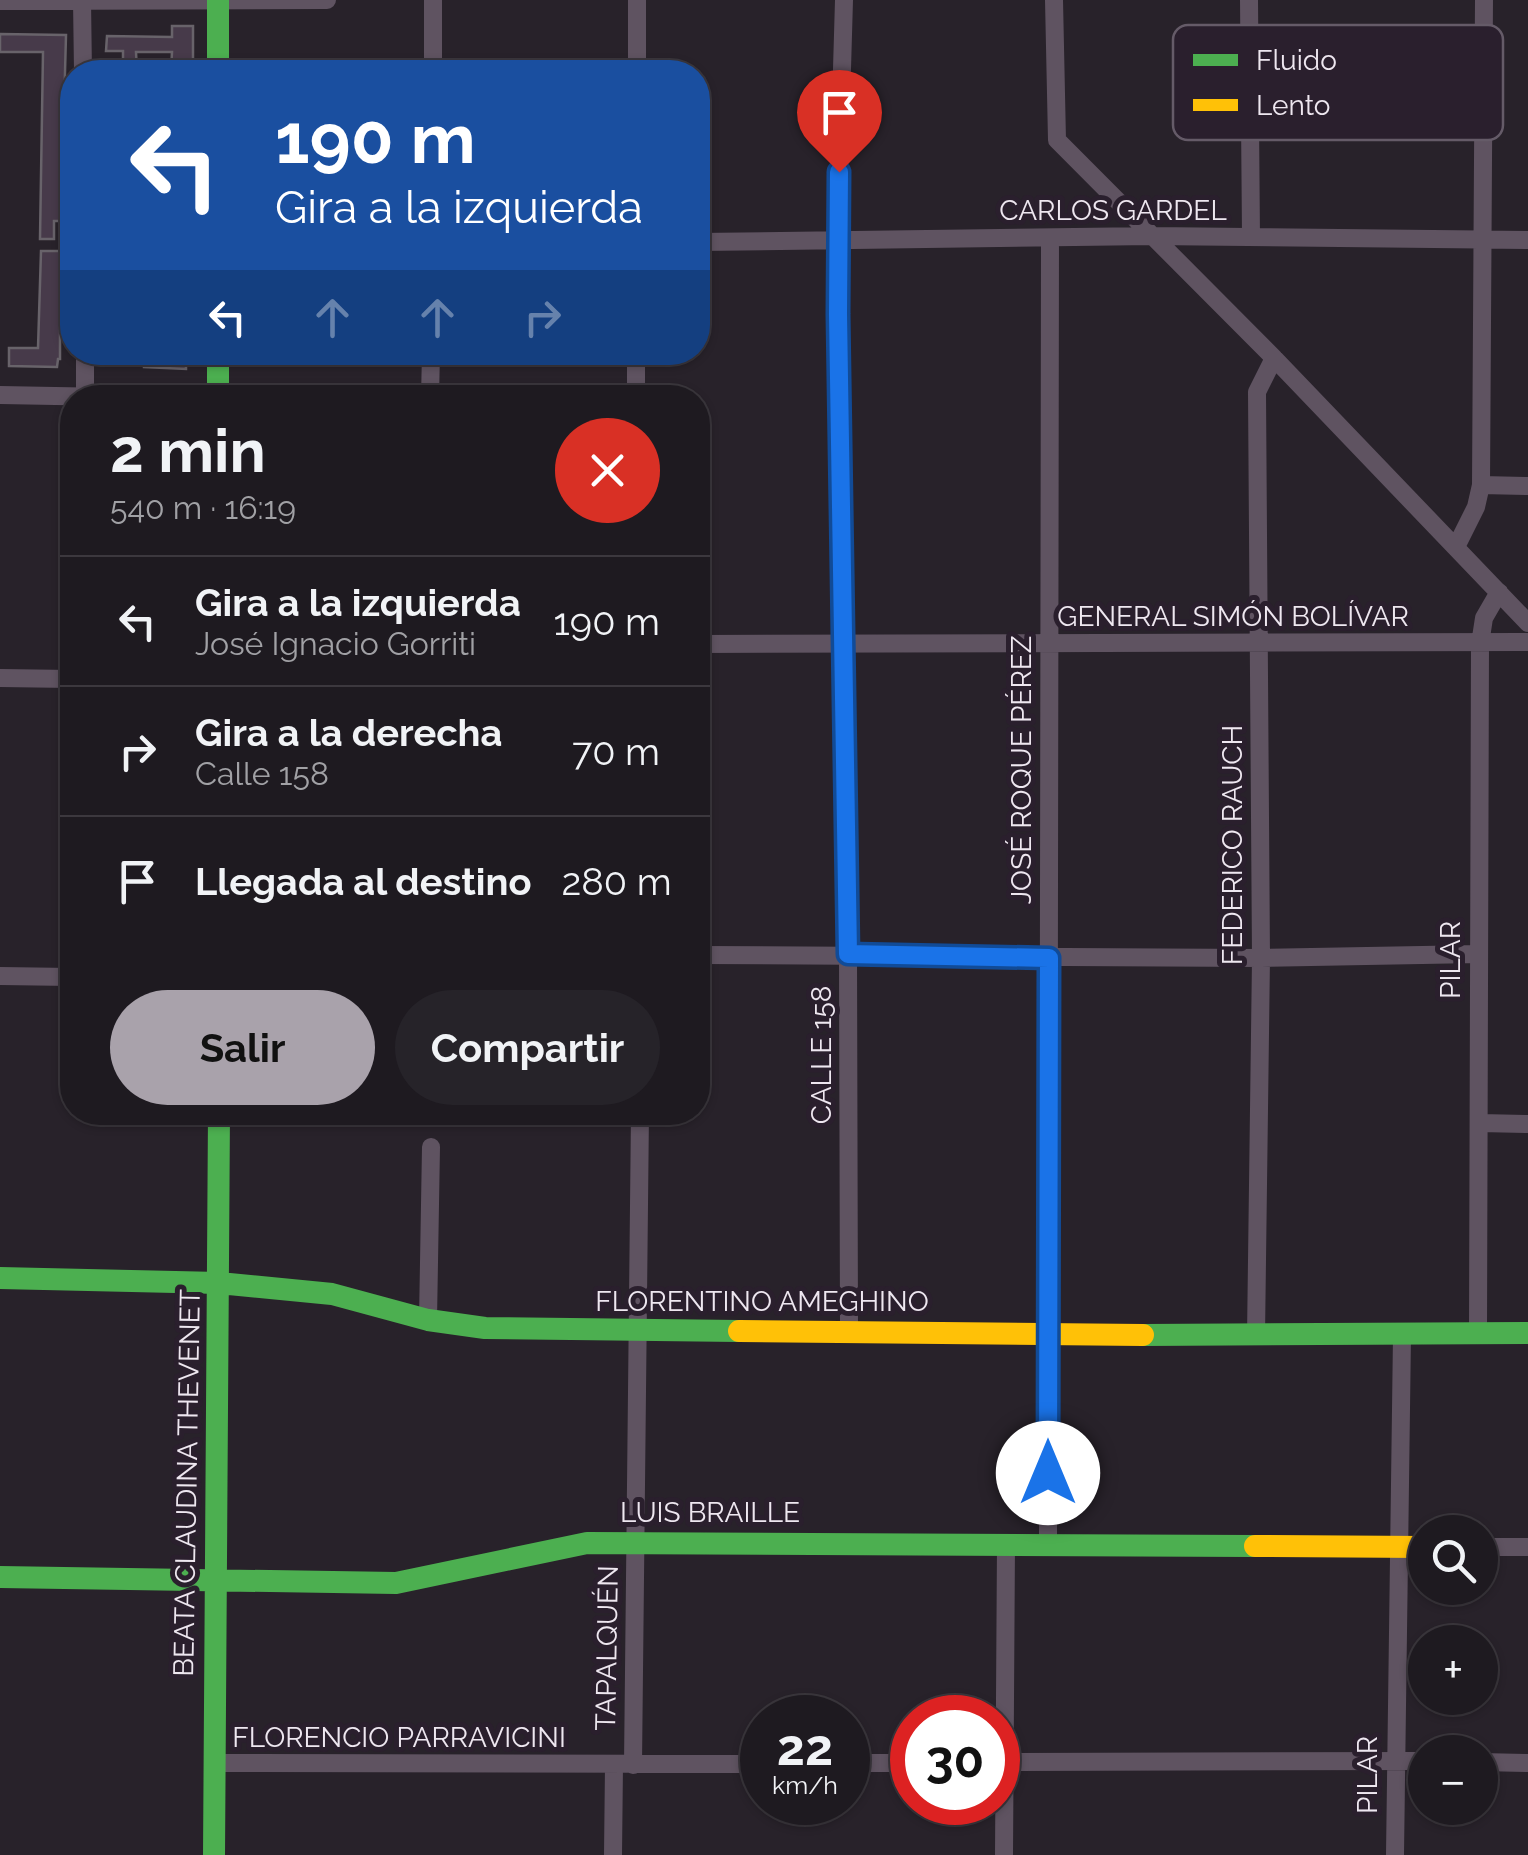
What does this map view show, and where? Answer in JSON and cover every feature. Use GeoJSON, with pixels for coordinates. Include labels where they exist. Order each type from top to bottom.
{"type":"FeatureCollection","features":[{"type":"Feature","properties":{"kind":"street"},"geometry":{"type":"LineString","coordinates":[[82,0],[83,60]]}},
{"type":"Feature","properties":{"kind":"street"},"geometry":{"type":"LineString","coordinates":[[218,0],[218,60]]}},
{"type":"Feature","properties":{"kind":"street"},"geometry":{"type":"LineString","coordinates":[[0,1],[326,0]]}},
{"type":"Feature","properties":{"kind":"street"},"geometry":{"type":"LineString","coordinates":[[432,60],[433,0]]}},
{"type":"Feature","properties":{"kind":"street"},"geometry":{"type":"LineString","coordinates":[[636,0],[636,60]]}},
{"type":"Feature","properties":{"kind":"street","name":"CALLE 158"},"geometry":{"type":"LineString","coordinates":[[844,0],[837,241],[848,954],[849,1330]]}},
{"type":"Feature","properties":{"kind":"street"},"geometry":{"type":"LineString","coordinates":[[1054,0],[1057,140],[1274,358],[1528,623]]}},
{"type":"Feature","properties":{"kind":"street"},"geometry":{"type":"LineString","coordinates":[[1250,0],[1250,25]]}},
{"type":"Feature","properties":{"kind":"street"},"geometry":{"type":"LineString","coordinates":[[1484,0],[1484,25]]}},
{"type":"Feature","properties":{"kind":"street"},"geometry":{"type":"LineString","coordinates":[[1251,140],[1252,237]]}},
{"type":"Feature","properties":{"kind":"street"},"geometry":{"type":"LineString","coordinates":[[1456,547],[1476,507],[1481,485],[1483,140]]}},
{"type":"Feature","properties":{"kind":"street","name":"CARLOS GARDEL"},"geometry":{"type":"LineString","coordinates":[[710,242],[1152,236],[1528,240]]}},
{"type":"Feature","properties":{"kind":"street","name":"JOSÉ ROQUE PÉREZ"},"geometry":{"type":"LineString","coordinates":[[1048,1543],[1050,238]]}},
{"type":"Feature","properties":{"kind":"street","name":"FEDERICO RAUCH"},"geometry":{"type":"LineString","coordinates":[[1256,1336],[1260,958],[1258,392],[1274,358]]}},
{"type":"Feature","properties":{"kind":"street"},"geometry":{"type":"LineString","coordinates":[[0,395],[60,394]]}},
{"type":"Feature","properties":{"kind":"street"},"geometry":{"type":"LineString","coordinates":[[1481,485],[1528,486]]}},
{"type":"Feature","properties":{"kind":"street","name":"PILAR"},"geometry":{"type":"LineString","coordinates":[[1478,1333],[1480,644],[1484,618],[1499,592]]}},
{"type":"Feature","properties":{"kind":"street","name":"GENERAL SIMÓN BOLÍVAR"},"geometry":{"type":"LineString","coordinates":[[710,644],[1528,642]]}},
{"type":"Feature","properties":{"kind":"street"},"geometry":{"type":"LineString","coordinates":[[0,678],[60,679]]}},
{"type":"Feature","properties":{"kind":"street"},"geometry":{"type":"LineString","coordinates":[[710,955],[1260,958],[1477,954]]}},
{"type":"Feature","properties":{"kind":"street"},"geometry":{"type":"LineString","coordinates":[[0,976],[60,976]]}},
{"type":"Feature","properties":{"kind":"street"},"geometry":{"type":"LineString","coordinates":[[1480,1123],[1528,1124]]}},
{"type":"Feature","properties":{"kind":"street","name":"BEATA CLAUDINA THEVENET"},"geometry":{"type":"LineString","coordinates":[[214,1855],[220,1125]]}},
{"type":"Feature","properties":{"kind":"street","name":"TAPALQUÉN"},"geometry":{"type":"LineString","coordinates":[[613,1855],[624,1765],[637,1542],[640,1125]]}},
{"type":"Feature","properties":{"kind":"street"},"geometry":{"type":"LineString","coordinates":[[428,1320],[431,1147]]}},
{"type":"Feature","properties":{"kind":"street","name":"FLORENTINO AMEGHINO"},"geometry":{"type":"LineString","coordinates":[[0,1278],[219,1282],[332,1294],[428,1320],[485,1328],[1256,1336],[1528,1333]]}},
{"type":"Feature","properties":{"kind":"street","name":"PILAR"},"geometry":{"type":"LineString","coordinates":[[1395,1855],[1402,1335]]}},
{"type":"Feature","properties":{"kind":"street","name":"LUIS BRAILLE"},"geometry":{"type":"LineString","coordinates":[[0,1576],[396,1583],[586,1543],[1408,1547]]}},
{"type":"Feature","properties":{"kind":"street"},"geometry":{"type":"LineString","coordinates":[[1003,1695],[1006,1543]]}},
{"type":"Feature","properties":{"kind":"street"},"geometry":{"type":"LineString","coordinates":[[1498,1547],[1528,1547]]}},
{"type":"Feature","properties":{"kind":"street"},"geometry":{"type":"LineString","coordinates":[[1020,1762],[1408,1760]]}},
{"type":"Feature","properties":{"kind":"street"},"geometry":{"type":"LineString","coordinates":[[1498,1762],[1528,1763]]}},
{"type":"Feature","properties":{"kind":"street","name":"FLORENCIO PARRAVICINI"},"geometry":{"type":"LineString","coordinates":[[215,1763],[740,1764]]}},
{"type":"Feature","properties":{"kind":"street"},"geometry":{"type":"LineString","coordinates":[[1003,1825],[1004,1855]]}},
{"type":"Feature","properties":{"kind":"building"},"geometry":{"type":"Polygon","coordinates":[[[172,26],[193,26],[193,60],[172,60],[172,52],[136,52],[136,60],[123,60],[123,51],[106,51],[107,36],[172,37],[172,26]]]}},
{"type":"Feature","properties":{"kind":"building"},"geometry":{"type":"Polygon","coordinates":[[[0,34],[66,35],[65,60],[60,60],[60,221],[54,221],[54,239],[40,239],[43,52],[0,52],[0,34]]]}},
{"type":"Feature","properties":{"kind":"building"},"geometry":{"type":"Polygon","coordinates":[[[41,251],[60,251],[60,359],[57,367],[9,366],[9,348],[38,348],[41,251]]]}},
{"type":"Feature","properties":{"kind":"building"},"geometry":{"type":"Polygon","coordinates":[[[186,365],[186,369],[144,367],[186,365]]]}},
{"type":"Feature","properties":{"kind":"traffic: fast"},"geometry":{"type":"LineString","coordinates":[[218,0],[218,60]]}},
{"type":"Feature","properties":{"kind":"traffic: fast"},"geometry":{"type":"LineString","coordinates":[[218,365],[218,385]]}},
{"type":"Feature","properties":{"kind":"traffic: fast"},"geometry":{"type":"LineString","coordinates":[[214,1855],[219,1125]]}},
{"type":"Feature","properties":{"kind":"traffic: fast"},"geometry":{"type":"LineString","coordinates":[[0,1278],[219,1283],[332,1294],[428,1320],[485,1328],[739,1331]]}},
{"type":"Feature","properties":{"kind":"traffic: fast"},"geometry":{"type":"LineString","coordinates":[[1143,1335],[1528,1333]]}},
{"type":"Feature","properties":{"kind":"traffic: fast"},"geometry":{"type":"LineString","coordinates":[[0,1577],[396,1583],[587,1543],[1255,1546]]}},
{"type":"Feature","properties":{"kind":"traffic: slow"},"geometry":{"type":"LineString","coordinates":[[739,1331],[1143,1335]]}},
{"type":"Feature","properties":{"kind":"traffic: slow"},"geometry":{"type":"LineString","coordinates":[[1255,1546],[1408,1547]]}},
{"type":"Feature","properties":{"kind":"route"},"geometry":{"type":"LineString","coordinates":[[839,172],[848,954],[1049,958],[1048,1473]]}}]}
